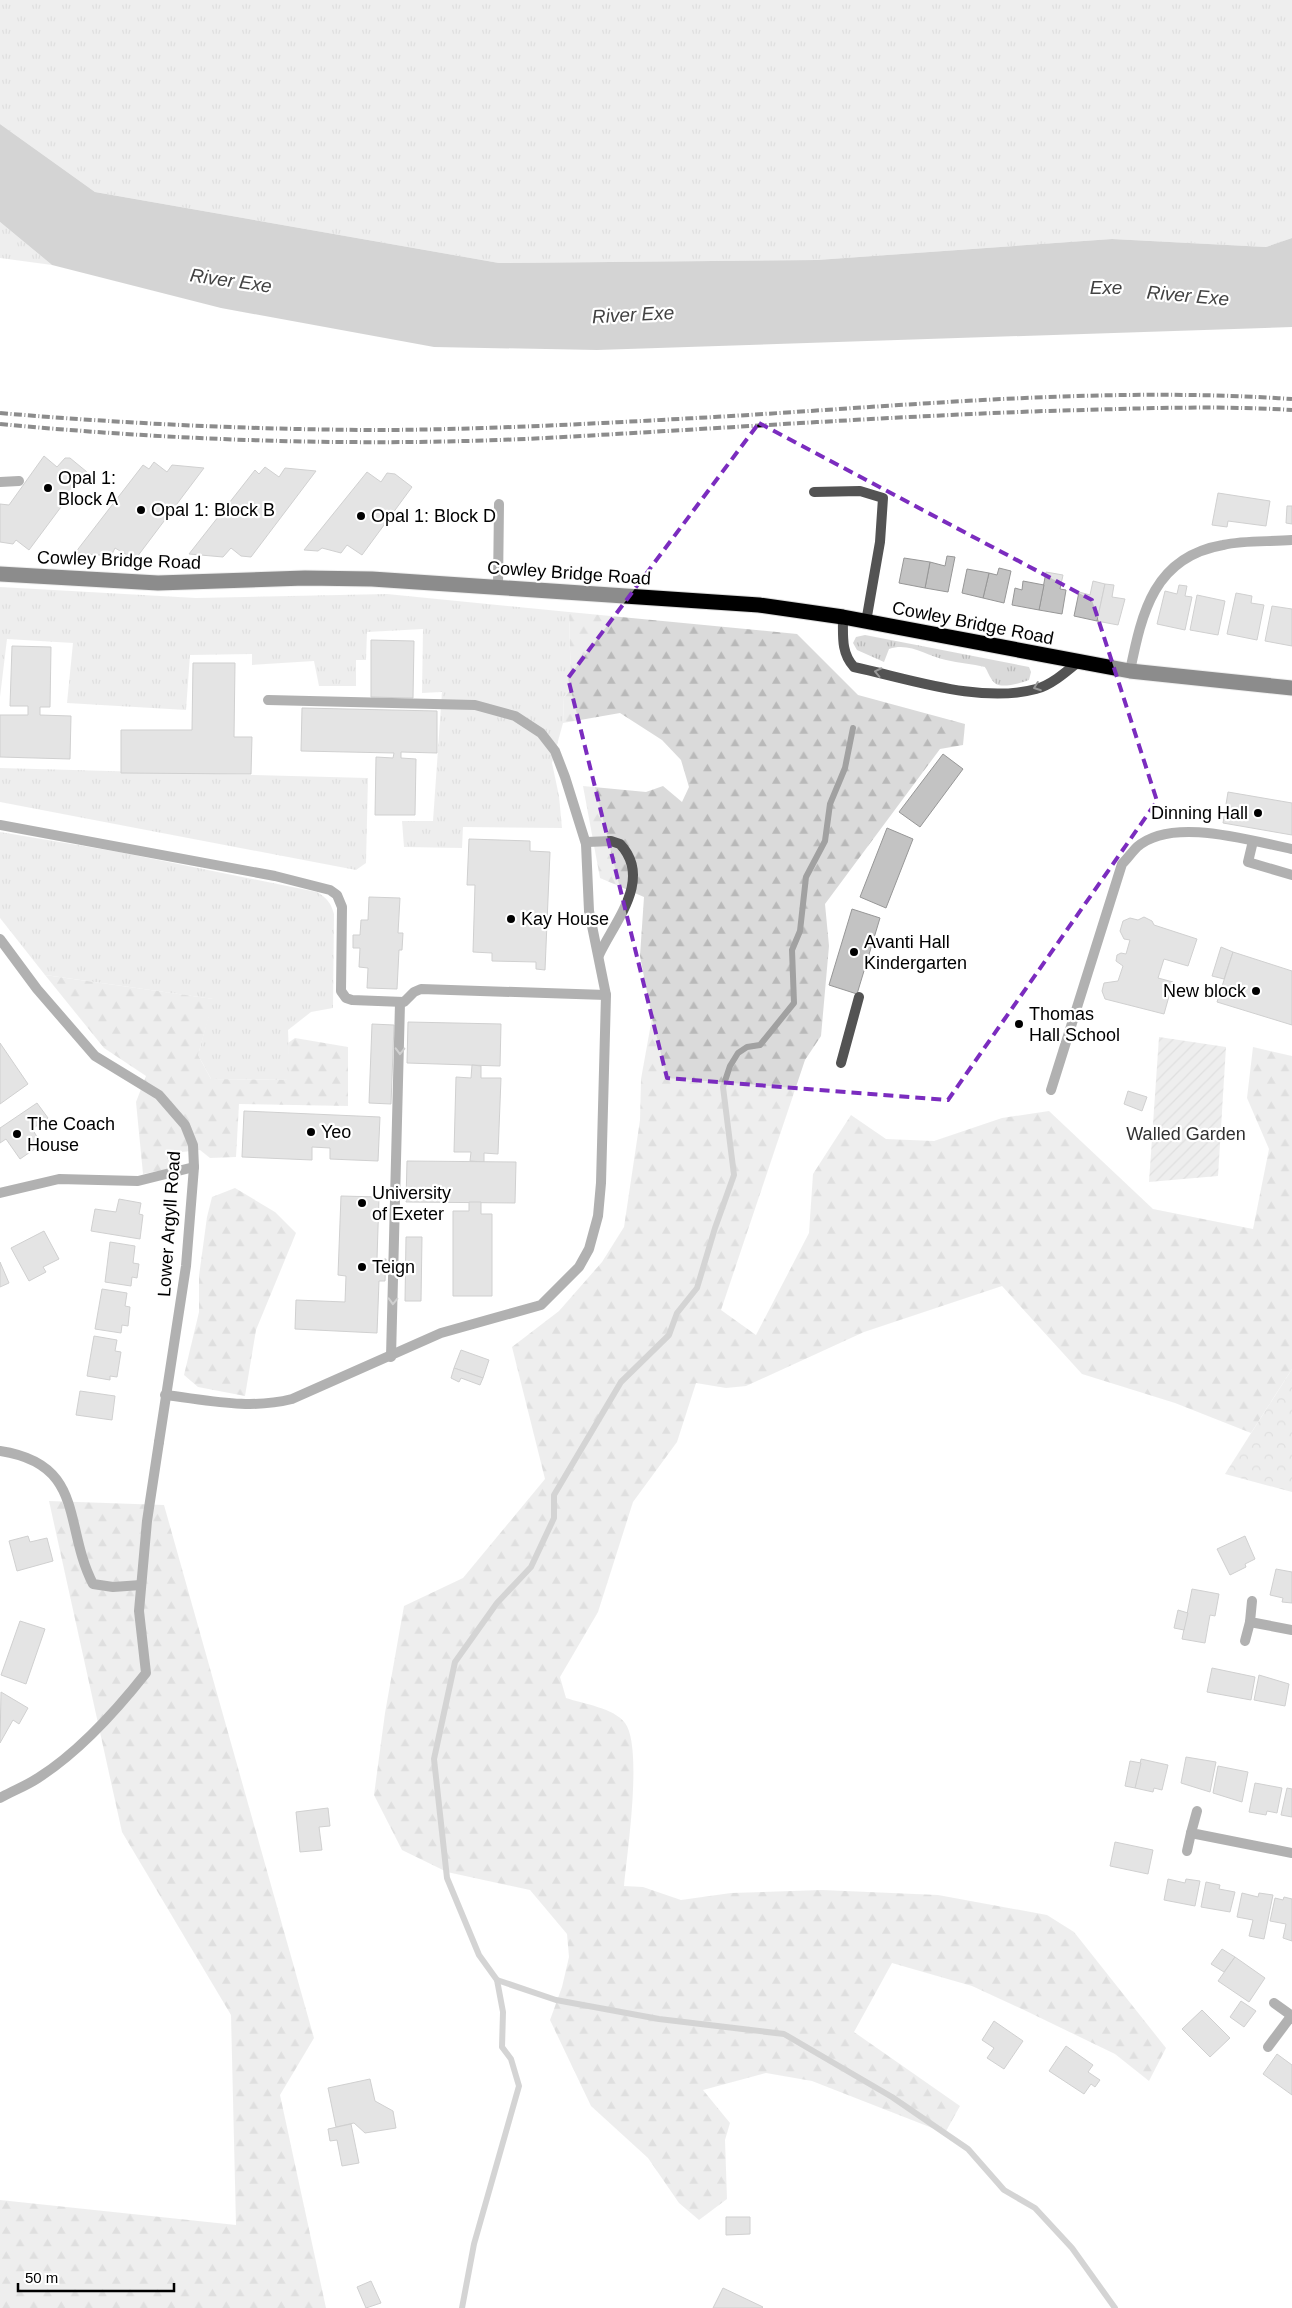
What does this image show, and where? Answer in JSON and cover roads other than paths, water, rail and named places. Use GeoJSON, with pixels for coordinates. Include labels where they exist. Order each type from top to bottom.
{"type":"FeatureCollection","features":[{"type":"Feature","properties":{"kind":"highway","name":"Cowley Bridge Road"},"geometry":{"type":"LineString","coordinates":[[0,574],[158,583],[305,578],[372,579],[759,605],[844,617],[1130,671],[1292,688]]}},
{"type":"Feature","properties":{"kind":"street"},"geometry":{"type":"LineString","coordinates":[[0,482],[19,481]]}},
{"type":"Feature","properties":{"kind":"street"},"geometry":{"type":"LineString","coordinates":[[814,492],[860,491],[883,498],[880,542],[866,622]]}},
{"type":"Feature","properties":{"kind":"street"},"geometry":{"type":"LineString","coordinates":[[498,587],[499,504]]}},
{"type":"Feature","properties":{"kind":"street"},"geometry":{"type":"LineString","coordinates":[[1130,671],[1138,634],[1151,595],[1170,570],[1190,555],[1222,544],[1292,540]]}},
{"type":"Feature","properties":{"kind":"street"},"geometry":{"type":"LineString","coordinates":[[844,617],[843,648],[847,660],[854,667],[981,694],[1012,694],[1038,688],[1066,672],[1078,662]]}},
{"type":"Feature","properties":{"kind":"street"},"geometry":{"type":"LineString","coordinates":[[165,1395],[248,1406],[274,1404],[292,1399],[391,1357],[441,1333],[541,1304],[579,1267],[589,1249],[600,1200],[606,995],[589,911],[586,844],[555,751],[541,733],[515,716],[500,710],[457,703],[268,700]]}},
{"type":"Feature","properties":{"kind":"street"},"geometry":{"type":"LineString","coordinates":[[0,825],[275,876],[330,890],[337,895],[342,907],[343,994],[352,1000],[400,1002],[421,989],[606,995]]}},
{"type":"Feature","properties":{"kind":"street"},"geometry":{"type":"LineString","coordinates":[[1051,1090],[1122,864],[1138,846],[1157,836],[1183,830],[1292,849]]}},
{"type":"Feature","properties":{"kind":"street"},"geometry":{"type":"LineString","coordinates":[[586,844],[599,840],[620,844],[632,860],[634,871],[630,896],[599,955]]}},
{"type":"Feature","properties":{"kind":"street"},"geometry":{"type":"LineString","coordinates":[[1253,842],[1248,862],[1292,875]]}},
{"type":"Feature","properties":{"kind":"street","name":"Lower Argyll Road"},"geometry":{"type":"LineString","coordinates":[[0,938],[37,989],[95,1056],[159,1095],[175,1111],[185,1125],[192,1145],[194,1167],[186,1266],[147,1522],[141,1585],[139,1611],[146,1673],[92,1734],[68,1755],[38,1778],[0,1798]]}},
{"type":"Feature","properties":{"kind":"street"},"geometry":{"type":"LineString","coordinates":[[841,1063],[859,997]]}},
{"type":"Feature","properties":{"kind":"street"},"geometry":{"type":"LineString","coordinates":[[391,1357],[400,1002]]}},
{"type":"Feature","properties":{"kind":"street"},"geometry":{"type":"LineString","coordinates":[[0,1193],[59,1179],[138,1180],[194,1167]]}},
{"type":"Feature","properties":{"kind":"street"},"geometry":{"type":"LineString","coordinates":[[0,1451],[28,1458],[47,1469],[57,1479],[68,1498],[83,1561],[93,1584],[113,1587],[141,1585]]}},
{"type":"Feature","properties":{"kind":"street"},"geometry":{"type":"LineString","coordinates":[[1245,1640],[1250,1622],[1252,1601]]}},
{"type":"Feature","properties":{"kind":"street"},"geometry":{"type":"LineString","coordinates":[[1250,1622],[1292,1630]]}},
{"type":"Feature","properties":{"kind":"street"},"geometry":{"type":"LineString","coordinates":[[1187,1851],[1197,1811]]}},
{"type":"Feature","properties":{"kind":"street"},"geometry":{"type":"LineString","coordinates":[[1191,1833],[1292,1853]]}},
{"type":"Feature","properties":{"kind":"street"},"geometry":{"type":"LineString","coordinates":[[1268,2047],[1292,2016],[1274,2003]]}},
{"type":"Feature","properties":{"kind":"water","name":"Exe"},"geometry":{"type":"Polygon","coordinates":[[[0,124],[95,192],[499,263],[817,260],[1112,239],[1266,247],[1292,238],[1292,327],[597,350],[434,347],[221,308],[52,265],[0,222],[0,124]]]}},
{"type":"Feature","properties":{"kind":"waterway"},"geometry":{"type":"LineString","coordinates":[[462,2308],[474,2244],[519,2086],[511,2059],[502,2047],[503,2012],[497,1980],[479,1955],[447,1878],[434,1759],[455,1662],[497,1603],[531,1567],[554,1518],[554,1495],[621,1382],[669,1335],[677,1313],[697,1288],[715,1228],[734,1175],[723,1087],[730,1066],[738,1053],[747,1047],[760,1045],[794,1003],[792,950],[800,931],[806,877],[825,841],[830,804],[845,768],[853,728]]}},
{"type":"Feature","properties":{"kind":"waterway"},"geometry":{"type":"LineString","coordinates":[[497,1980],[556,2000],[659,2019],[784,2034],[892,2097],[968,2149],[1004,2190],[1035,2208],[1072,2248],[1115,2308]]}},
{"type":"Feature","properties":{"kind":"railway"},"geometry":{"type":"LineString","coordinates":[[0,413],[195,426],[390,430],[714,417],[1075,396],[1148,395],[1292,399]]}},
{"type":"Feature","properties":{"kind":"railway"},"geometry":{"type":"LineString","coordinates":[[0,424],[136,435],[272,441],[409,442],[545,438],[1045,411],[1138,408],[1292,410]]}},
{"type":"Feature","properties":{"kind":"place","name":"Opal 1: Block A"},"geometry":{"type":"Point","coordinates":[48,488]}},
{"type":"Feature","properties":{"kind":"place","name":"Opal 1: Block B"},"geometry":{"type":"Point","coordinates":[141,510]}},
{"type":"Feature","properties":{"kind":"place","name":"Opal 1: Block D"},"geometry":{"type":"Point","coordinates":[361,516]}},
{"type":"Feature","properties":{"kind":"place","name":"Dinning Hall"},"geometry":{"type":"Point","coordinates":[1258,813]}},
{"type":"Feature","properties":{"kind":"place","name":"Kay House"},"geometry":{"type":"Point","coordinates":[511,919]}},
{"type":"Feature","properties":{"kind":"place","name":"Avanti Hall Kindergarten"},"geometry":{"type":"Point","coordinates":[854,952]}},
{"type":"Feature","properties":{"kind":"place","name":"New block"},"geometry":{"type":"Point","coordinates":[1256,991]}},
{"type":"Feature","properties":{"kind":"place","name":"Thomas Hall School"},"geometry":{"type":"Point","coordinates":[1019,1024]}},
{"type":"Feature","properties":{"kind":"place","name":"Yeo"},"geometry":{"type":"Point","coordinates":[311,1132]}},
{"type":"Feature","properties":{"kind":"place","name":"The Coach House"},"geometry":{"type":"Point","coordinates":[17,1134]}},
{"type":"Feature","properties":{"kind":"place","name":"University of Exeter"},"geometry":{"type":"Point","coordinates":[362,1203]}},
{"type":"Feature","properties":{"kind":"place","name":"Teign"},"geometry":{"type":"Point","coordinates":[362,1267]}},
{"type":"Feature","properties":{"kind":"water label","name":"River Exe"},"geometry":{"type":"Point","coordinates":[231,280]}},
{"type":"Feature","properties":{"kind":"water label","name":"River Exe"},"geometry":{"type":"Point","coordinates":[1188,295]}},
{"type":"Feature","properties":{"kind":"water label","name":"River Exe"},"geometry":{"type":"Point","coordinates":[633,314]}},
{"type":"Feature","properties":{"kind":"park label","name":"Walled Garden"},"geometry":{"type":"Point","coordinates":[1186,1134]}}]}
